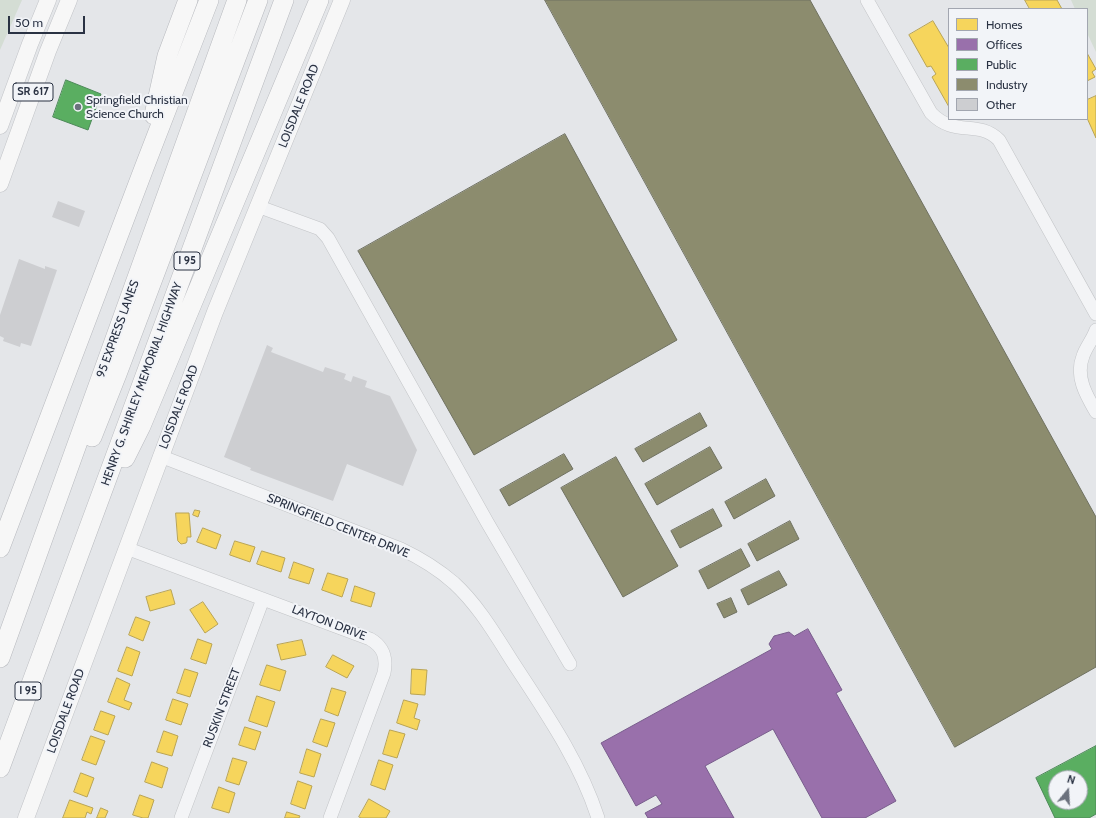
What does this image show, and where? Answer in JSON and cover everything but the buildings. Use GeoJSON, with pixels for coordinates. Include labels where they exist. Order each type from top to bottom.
{"type":"FeatureCollection","features":[{"type":"Feature","properties":{"kind":"highway"},"geometry":{"type":"LineString","coordinates":[[144,168],[167,56],[188,0]]}},
{"type":"Feature","properties":{"kind":"highway"},"geometry":{"type":"LineString","coordinates":[[0,548],[209,0]]}},
{"type":"Feature","properties":{"kind":"highway","name":"95 EXPRESS LANES"},"geometry":{"type":"LineString","coordinates":[[0,658],[237,0]]}},
{"type":"Feature","properties":{"kind":"highway"},"geometry":{"type":"LineString","coordinates":[[38,554],[75,480],[118,374],[258,0]]}},
{"type":"Feature","properties":{"kind":"highway","name":"HENRY G. SHIRLEY MEMORIAL HIGHWAY"},"geometry":{"type":"LineString","coordinates":[[0,768],[284,0]]}},
{"type":"Feature","properties":{"kind":"highway"},"geometry":{"type":"LineString","coordinates":[[90,523],[141,426],[319,0]]}},
{"type":"Feature","properties":{"kind":"main road","name":"SR 617"},"geometry":{"type":"LineString","coordinates":[[0,126],[48,0]]}},
{"type":"Feature","properties":{"kind":"main road","name":"SR 617"},"geometry":{"type":"LineString","coordinates":[[0,184],[48,51],[69,0]]}},
{"type":"Feature","properties":{"kind":"main road","name":"LOISDALE ROAD"},"geometry":{"type":"LineString","coordinates":[[26,818],[215,312],[342,0]]}},
{"type":"Feature","properties":{"kind":"main road"},"geometry":{"type":"LineString","coordinates":[[30,44],[48,51]]}},
{"type":"Feature","properties":{"kind":"street"},"geometry":{"type":"LineString","coordinates":[[867,0],[931,113],[936,118],[950,126],[963,129],[985,130],[999,140],[1096,314]]}},
{"type":"Feature","properties":{"kind":"street"},"geometry":{"type":"LineString","coordinates":[[257,206],[320,229],[328,238],[487,522],[570,664]]}},
{"type":"Feature","properties":{"kind":"street"},"geometry":{"type":"LineString","coordinates":[[1096,330],[1083,356],[1080,375],[1085,392],[1096,412]]}},
{"type":"Feature","properties":{"kind":"street","name":"SPRINGFIELD CENTER DRIVE"},"geometry":{"type":"LineString","coordinates":[[160,456],[401,549],[436,569],[468,598],[486,621],[541,705],[572,758],[598,818]]}},
{"type":"Feature","properties":{"kind":"street","name":"LAYTON DRIVE"},"geometry":{"type":"LineString","coordinates":[[126,548],[370,639],[381,646],[386,664],[384,673],[330,818]]}},
{"type":"Feature","properties":{"kind":"street","name":"RUSKIN STREET"},"geometry":{"type":"LineString","coordinates":[[181,818],[263,599]]}},
{"type":"Feature","properties":{"kind":"shaded area"},"geometry":{"type":"Polygon","coordinates":[[[0,0],[22,0],[0,50],[0,0]]]}},
{"type":"Feature","properties":{"kind":"shaded area"},"geometry":{"type":"Polygon","coordinates":[[[1071,0],[1096,0],[1096,52],[1088,35],[1088,8],[1075,8],[1071,0]]]}},
{"type":"Feature","properties":{"kind":"place","name":"Springfield Christian Science Church"},"geometry":{"type":"Point","coordinates":[78,107]}}]}
